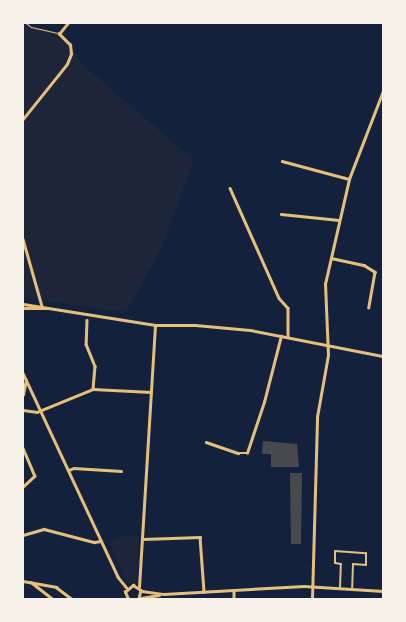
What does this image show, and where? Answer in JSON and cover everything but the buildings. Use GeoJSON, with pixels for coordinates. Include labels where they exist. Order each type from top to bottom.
{"type":"FeatureCollection","features":[{"type":"Feature","properties":{"kind":"street"},"geometry":{"type":"LineString","coordinates":[[23,119],[67,64],[71,54],[70,45],[59,34],[68,23]]}},
{"type":"Feature","properties":{"kind":"street"},"geometry":{"type":"LineString","coordinates":[[312,599],[317,417],[328,355],[326,344],[325,284],[349,178],[383,91]]}},
{"type":"Feature","properties":{"kind":"street"},"geometry":{"type":"LineString","coordinates":[[282,161],[349,178]]}},
{"type":"Feature","properties":{"kind":"street"},"geometry":{"type":"LineString","coordinates":[[230,188],[279,298],[288,308],[288,337]]}},
{"type":"Feature","properties":{"kind":"street"},"geometry":{"type":"LineString","coordinates":[[281,214],[339,220]]}},
{"type":"Feature","properties":{"kind":"street"},"geometry":{"type":"LineString","coordinates":[[23,239],[42,306]]}},
{"type":"Feature","properties":{"kind":"street"},"geometry":{"type":"LineString","coordinates":[[331,258],[364,265],[375,272],[369,307]]}},
{"type":"Feature","properties":{"kind":"street"},"geometry":{"type":"LineString","coordinates":[[23,305],[28,304],[42,306],[155,325],[215,327],[281,335],[383,356]]}},
{"type":"Feature","properties":{"kind":"street"},"geometry":{"type":"LineString","coordinates":[[23,305],[61,309]]}},
{"type":"Feature","properties":{"kind":"street"},"geometry":{"type":"LineString","coordinates":[[86,320],[86,344],[95,366],[93,389]]}},
{"type":"Feature","properties":{"kind":"street"},"geometry":{"type":"LineString","coordinates":[[155,325],[140,587],[142,591],[140,599],[164,594],[313,586],[383,591]]}},
{"type":"Feature","properties":{"kind":"street"},"geometry":{"type":"LineString","coordinates":[[206,442],[238,453],[247,453],[264,402],[281,335]]}},
{"type":"Feature","properties":{"kind":"street"},"geometry":{"type":"LineString","coordinates":[[23,373],[101,542],[118,577],[127,588]]}},
{"type":"Feature","properties":{"kind":"street"},"geometry":{"type":"LineString","coordinates":[[23,395],[26,379]]}},
{"type":"Feature","properties":{"kind":"street"},"geometry":{"type":"LineString","coordinates":[[23,410],[41,410],[93,389],[151,392]]}},
{"type":"Feature","properties":{"kind":"street"},"geometry":{"type":"LineString","coordinates":[[23,448],[35,476],[23,487]]}},
{"type":"Feature","properties":{"kind":"street"},"geometry":{"type":"LineString","coordinates":[[68,470],[74,468],[121,471]]}},
{"type":"Feature","properties":{"kind":"street"},"geometry":{"type":"LineString","coordinates":[[23,535],[44,529],[94,542],[101,542]]}},
{"type":"Feature","properties":{"kind":"street"},"geometry":{"type":"LineString","coordinates":[[143,539],[200,538],[204,592]]}},
{"type":"Feature","properties":{"kind":"street"},"geometry":{"type":"LineString","coordinates":[[340,588],[341,564],[335,563],[335,551],[366,553],[366,565],[353,564],[352,588]]}},
{"type":"Feature","properties":{"kind":"street"},"geometry":{"type":"LineString","coordinates":[[23,580],[56,587],[72,599]]}},
{"type":"Feature","properties":{"kind":"street"},"geometry":{"type":"LineString","coordinates":[[31,582],[53,599]]}},
{"type":"Feature","properties":{"kind":"street"},"geometry":{"type":"LineString","coordinates":[[128,599],[125,592],[127,588],[133,584],[140,587]]}},
{"type":"Feature","properties":{"kind":"street"},"geometry":{"type":"LineString","coordinates":[[142,591],[164,594]]}},
{"type":"Feature","properties":{"kind":"street"},"geometry":{"type":"LineString","coordinates":[[234,591],[234,599]]}},
{"type":"Feature","properties":{"kind":"path"},"geometry":{"type":"LineString","coordinates":[[26,23],[31,27],[59,34]]}},
{"type":"Feature","properties":{"kind":"shaded area"},"geometry":{"type":"Polygon","coordinates":[[[23,23],[61,33],[70,42],[82,64],[194,160],[161,249],[126,312],[23,298],[23,23]]]}},
{"type":"Feature","properties":{"kind":"shaded area"},"geometry":{"type":"Polygon","coordinates":[[[124,535],[139,536],[137,582],[127,583],[109,542],[124,535]]]}}]}
